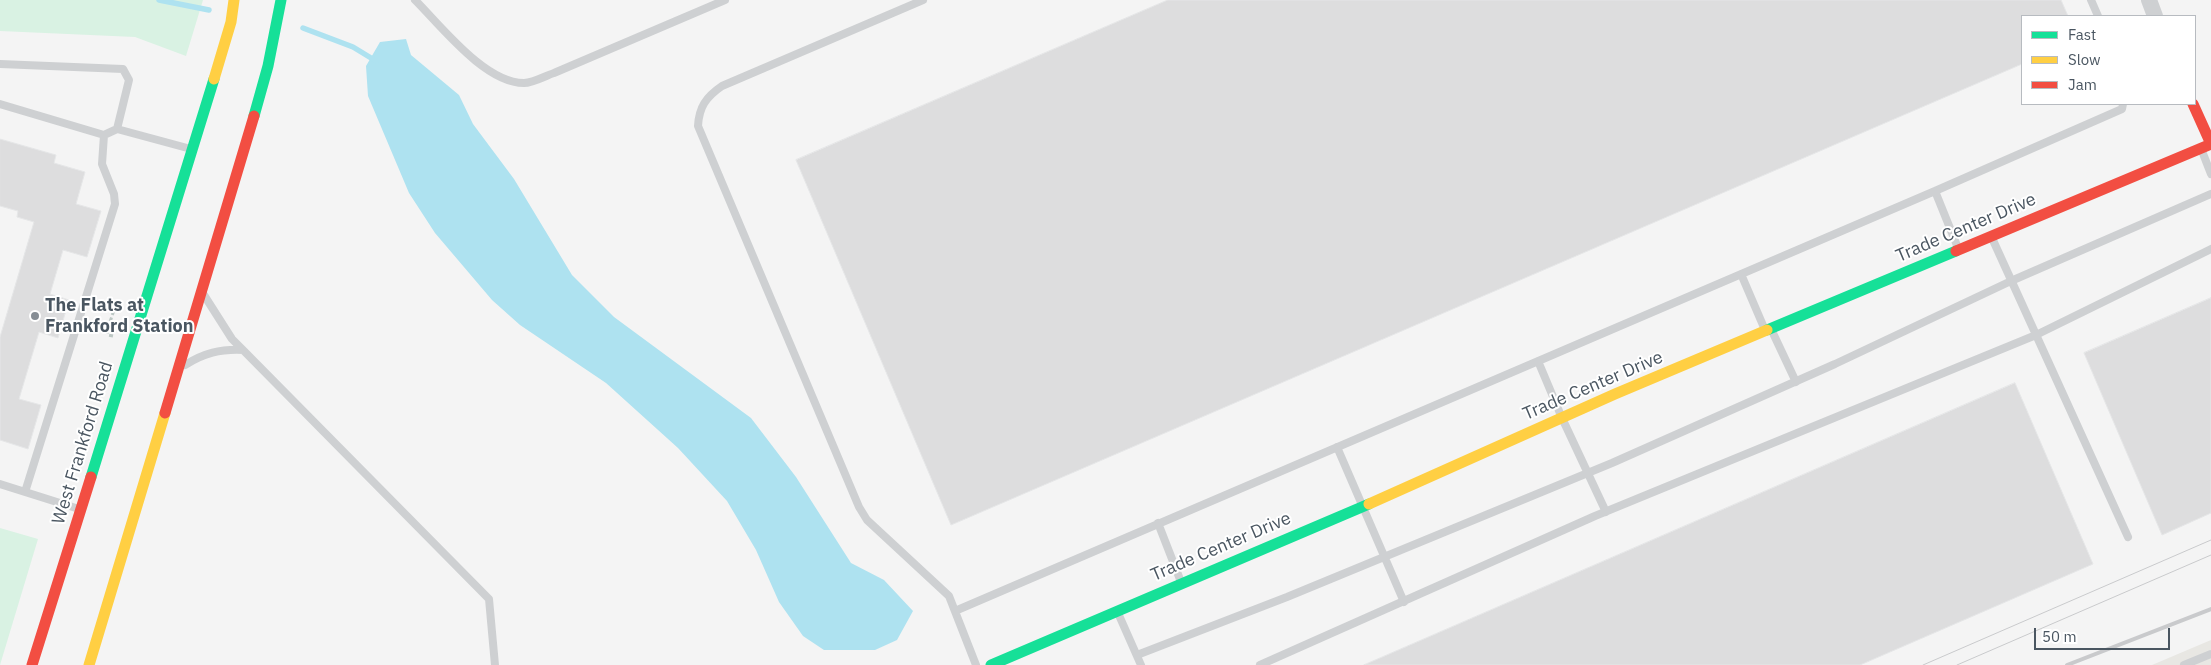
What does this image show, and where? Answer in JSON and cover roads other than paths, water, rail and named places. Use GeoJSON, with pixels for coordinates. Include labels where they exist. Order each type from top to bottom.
{"type":"FeatureCollection","features":[{"type":"Feature","properties":{"kind":"main road","name":"West Frankford Road"},"geometry":{"type":"LineString","coordinates":[[32,665],[193,150],[231,22],[234,0]]}},
{"type":"Feature","properties":{"kind":"main road"},"geometry":{"type":"LineString","coordinates":[[89,665],[203,292],[268,66],[282,0]]}},
{"type":"Feature","properties":{"kind":"main road"},"geometry":{"type":"LineString","coordinates":[[2195,105],[2208,129],[2206,146]]}},
{"type":"Feature","properties":{"kind":"main road","name":"Trade Center Drive"},"geometry":{"type":"LineString","coordinates":[[991,665],[1562,418],[2206,146]]}},
{"type":"Feature","properties":{"kind":"street"},"geometry":{"type":"LineString","coordinates":[[2149,0],[2155,15]]}},
{"type":"Feature","properties":{"kind":"lane"},"geometry":{"type":"LineString","coordinates":[[415,0],[485,70],[505,80],[526,83],[554,74],[725,0]]}},
{"type":"Feature","properties":{"kind":"lane"},"geometry":{"type":"LineString","coordinates":[[923,0],[722,86],[702,106],[698,126],[859,507],[867,520],[949,596],[976,665]]}},
{"type":"Feature","properties":{"kind":"lane"},"geometry":{"type":"LineString","coordinates":[[2091,0],[2098,15]]}},
{"type":"Feature","properties":{"kind":"lane"},"geometry":{"type":"LineString","coordinates":[[0,64],[123,69],[129,80],[117,129]]}},
{"type":"Feature","properties":{"kind":"lane"},"geometry":{"type":"LineString","coordinates":[[0,104],[104,135],[117,129],[193,150]]}},
{"type":"Feature","properties":{"kind":"lane"},"geometry":{"type":"LineString","coordinates":[[955,611],[1936,191],[2122,109],[2123,105]]}},
{"type":"Feature","properties":{"kind":"lane"},"geometry":{"type":"LineString","coordinates":[[25,492],[115,204],[114,194],[102,164],[104,135]]}},
{"type":"Feature","properties":{"kind":"lane"},"geometry":{"type":"LineString","coordinates":[[2206,146],[2211,174]]}},
{"type":"Feature","properties":{"kind":"lane"},"geometry":{"type":"LineString","coordinates":[[1936,191],[1959,249]]}},
{"type":"Feature","properties":{"kind":"lane"},"geometry":{"type":"LineString","coordinates":[[1137,655],[1385,557],[1589,472],[1796,382],[2012,281],[2211,194]]}},
{"type":"Feature","properties":{"kind":"lane"},"geometry":{"type":"LineString","coordinates":[[1991,236],[2128,537]]}},
{"type":"Feature","properties":{"kind":"lane"},"geometry":{"type":"LineString","coordinates":[[1260,665],[1606,512],[2036,335],[2211,249]]}},
{"type":"Feature","properties":{"kind":"lane"},"geometry":{"type":"LineString","coordinates":[[1741,274],[1768,331],[1796,382]]}},
{"type":"Feature","properties":{"kind":"lane"},"geometry":{"type":"LineString","coordinates":[[203,292],[232,339],[242,350],[489,599],[495,665]]}},
{"type":"Feature","properties":{"kind":"lane"},"geometry":{"type":"LineString","coordinates":[[179,368],[204,353],[228,349],[242,350]]}},
{"type":"Feature","properties":{"kind":"lane"},"geometry":{"type":"LineString","coordinates":[[1538,361],[1562,418],[1589,472],[1606,512]]}},
{"type":"Feature","properties":{"kind":"lane"},"geometry":{"type":"LineString","coordinates":[[1337,447],[1404,602]]}},
{"type":"Feature","properties":{"kind":"lane"},"geometry":{"type":"LineString","coordinates":[[0,484],[81,510]]}},
{"type":"Feature","properties":{"kind":"lane"},"geometry":{"type":"LineString","coordinates":[[1158,523],[1182,584]]}},
{"type":"Feature","properties":{"kind":"lane"},"geometry":{"type":"LineString","coordinates":[[1117,612],[1142,665]]}},
{"type":"Feature","properties":{"kind":"lane"},"geometry":{"type":"LineString","coordinates":[[2184,665],[2211,654]]}},
{"type":"Feature","properties":{"kind":"water"},"geometry":{"type":"Polygon","coordinates":[[[406,39],[411,55],[459,95],[473,124],[514,179],[572,275],[614,317],[751,418],[796,477],[851,563],[884,580],[913,611],[897,640],[875,650],[824,650],[803,636],[779,602],[756,550],[727,501],[678,448],[606,383],[520,325],[492,300],[435,233],[409,193],[368,96],[366,66],[380,42],[406,39]]]}},
{"type":"Feature","properties":{"kind":"waterway"},"geometry":{"type":"LineString","coordinates":[[159,0],[209,10]]}},
{"type":"Feature","properties":{"kind":"waterway"},"geometry":{"type":"LineString","coordinates":[[303,28],[353,47],[376,61]]}},
{"type":"Feature","properties":{"kind":"tram line"},"geometry":{"type":"LineString","coordinates":[[1923,665],[2211,540]]}},
{"type":"Feature","properties":{"kind":"tram line"},"geometry":{"type":"LineString","coordinates":[[1957,665],[2211,555]]}},
{"type":"Feature","properties":{"kind":"railway"},"geometry":{"type":"LineString","coordinates":[[2067,665],[2211,609]]}},
{"type":"Feature","properties":{"kind":"place","name":"The Flats at Frankford Station"},"geometry":{"type":"Point","coordinates":[35,316]}}]}
